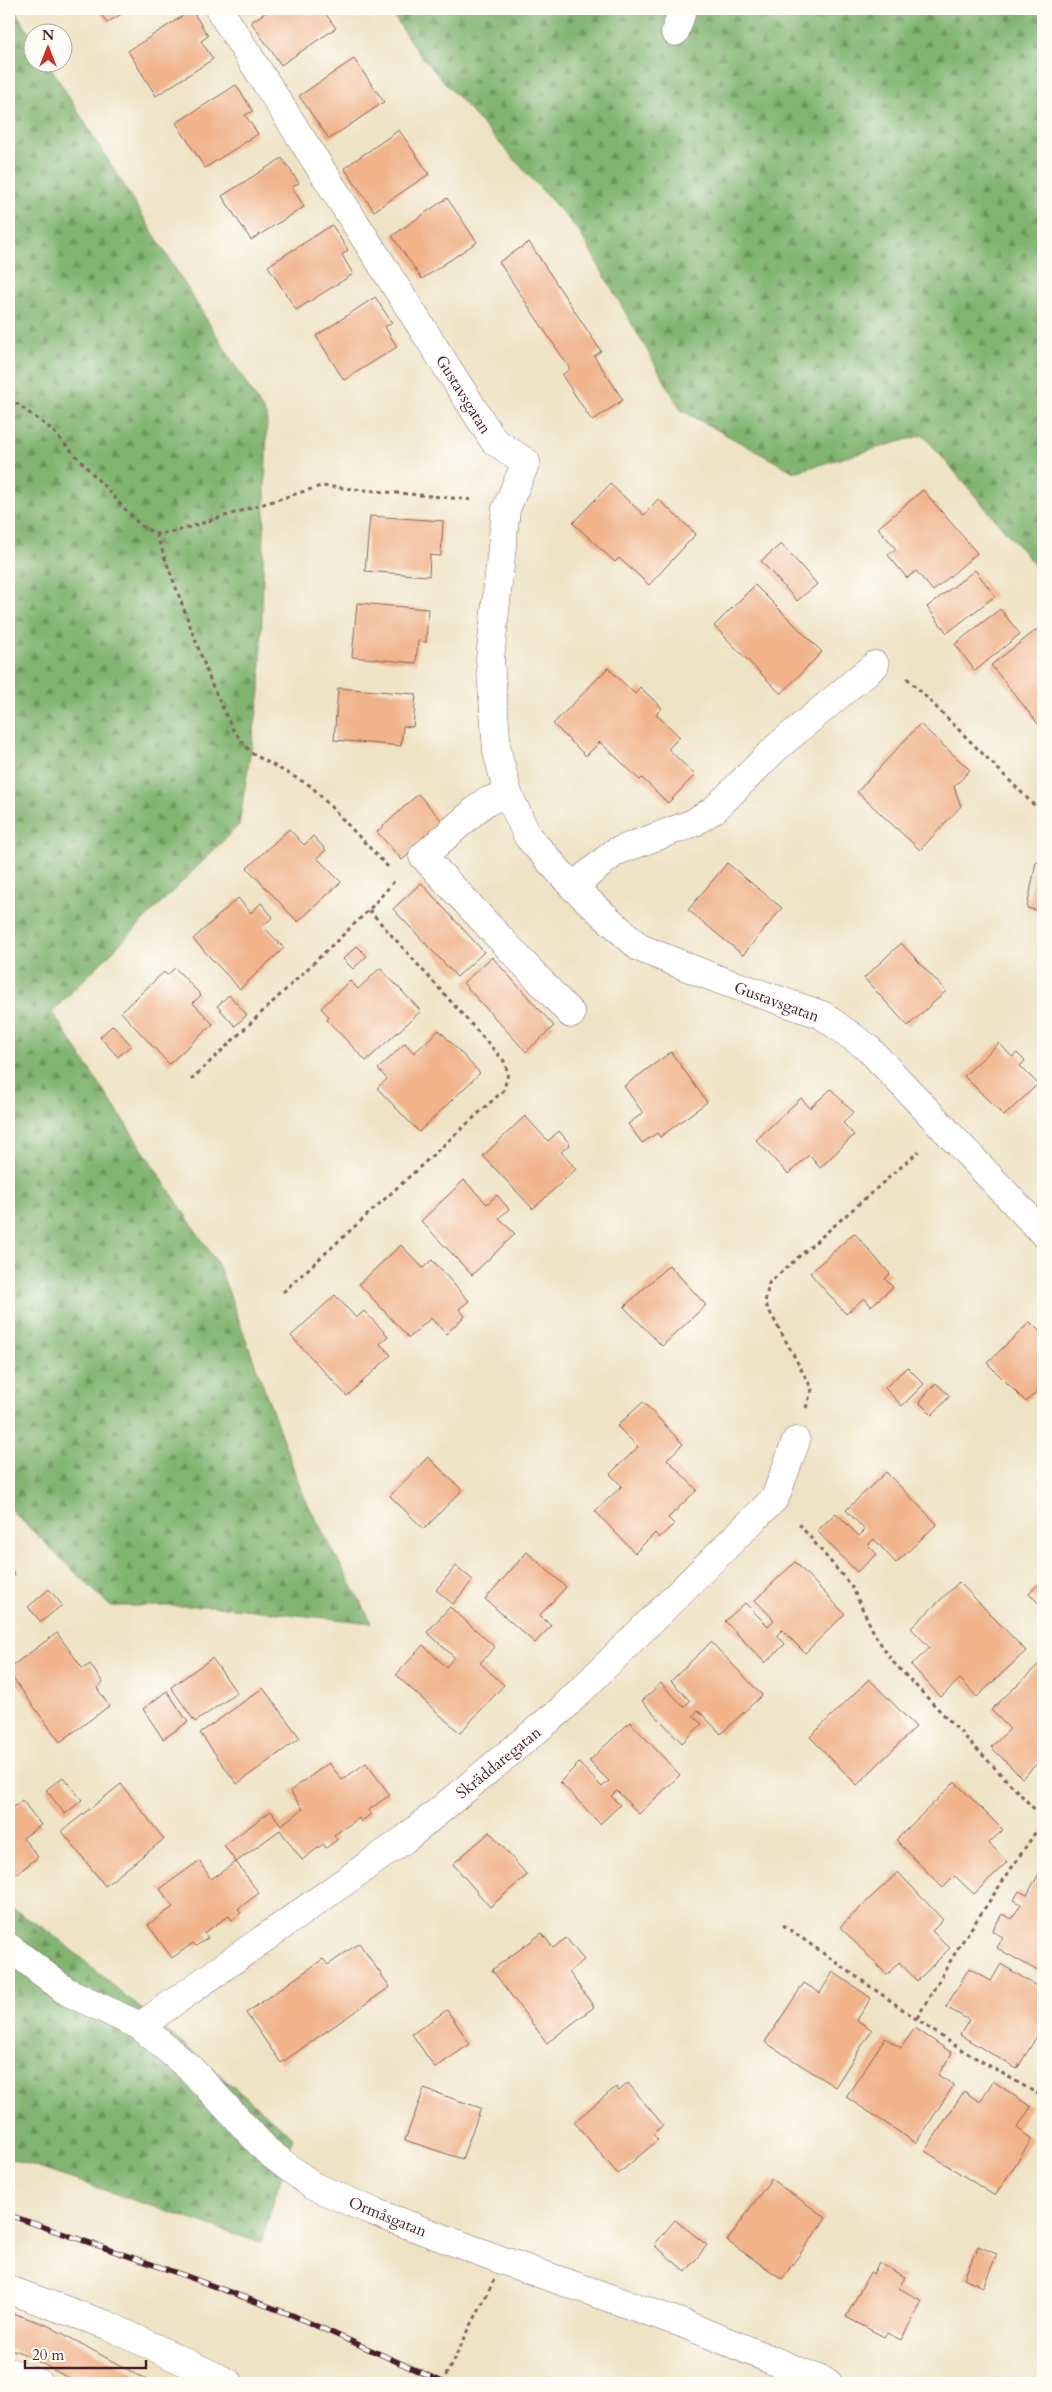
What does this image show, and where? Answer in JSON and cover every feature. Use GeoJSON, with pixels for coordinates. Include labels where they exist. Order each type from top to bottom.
{"type":"FeatureCollection","features":[{"type":"Feature","properties":{"kind":"street","name":"Gustavsgatan"},"geometry":{"type":"LineString","coordinates":[[219,9],[494,441],[526,462],[506,509],[490,658],[496,751],[508,794],[528,837],[573,887],[640,948],[718,979],[822,1015],[868,1048],[1043,1233]]}},
{"type":"Feature","properties":{"kind":"street"},"geometry":{"type":"LineString","coordinates":[[573,887],[615,852],[693,823],[715,809],[777,747],[875,665]]}},
{"type":"Feature","properties":{"kind":"street"},"geometry":{"type":"LineString","coordinates":[[508,794],[485,802],[423,856],[571,1014]]}},
{"type":"Feature","properties":{"kind":"street","name":"Skräddaregatan"},"geometry":{"type":"LineString","coordinates":[[140,2026],[405,1839],[561,1710],[775,1498],[796,1441]]}},
{"type":"Feature","properties":{"kind":"street","name":"Ormåsgatan"},"geometry":{"type":"LineString","coordinates":[[9,1948],[66,1991],[140,2026],[192,2070],[267,2151],[313,2186],[374,2212],[495,2258],[684,2324],[828,2383]]}},
{"type":"Feature","properties":{"kind":"street"},"geometry":{"type":"LineString","coordinates":[[9,2290],[107,2325],[229,2383]]}},
{"type":"Feature","properties":{"kind":"street"},"geometry":{"type":"LineString","coordinates":[[9,2372],[39,2383]]}},
{"type":"Feature","properties":{"kind":"path"},"geometry":{"type":"LineString","coordinates":[[9,398],[51,429],[140,525],[156,534],[177,531],[321,486],[488,501],[506,509]]}},
{"type":"Feature","properties":{"kind":"path"},"geometry":{"type":"LineString","coordinates":[[156,534],[209,676],[232,728],[251,753],[311,786],[397,878],[369,910],[248,1028],[191,1080]]}},
{"type":"Feature","properties":{"kind":"path"},"geometry":{"type":"LineString","coordinates":[[875,665],[908,679],[1036,807],[1043,810]]}},
{"type":"Feature","properties":{"kind":"path"},"geometry":{"type":"LineString","coordinates":[[283,1292],[504,1090],[508,1073],[504,1061],[369,910]]}},
{"type":"Feature","properties":{"kind":"path"},"geometry":{"type":"LineString","coordinates":[[796,1441],[812,1389],[765,1303],[769,1283],[944,1129]]}},
{"type":"Feature","properties":{"kind":"path"},"geometry":{"type":"LineString","coordinates":[[775,1498],[852,1586],[875,1635],[893,1662],[1043,1820],[958,1948],[917,2018]]}},
{"type":"Feature","properties":{"kind":"path"},"geometry":{"type":"LineString","coordinates":[[783,1925],[952,2044],[1043,2097]]}},
{"type":"Feature","properties":{"kind":"path"},"geometry":{"type":"LineString","coordinates":[[442,2383],[494,2280]]}},
{"type":"Feature","properties":{"kind":"green space"},"geometry":{"type":"Polygon","coordinates":[[[9,9],[14,9],[22,22],[22,72],[54,72],[267,417],[260,692],[239,825],[52,1012],[219,1266],[304,1497],[372,1623],[215,1606],[110,1606],[9,1508],[9,9]]]}},
{"type":"Feature","properties":{"kind":"green space"},"geometry":{"type":"Polygon","coordinates":[[[389,9],[1043,9],[1043,575],[923,435],[794,472],[681,410],[579,231],[419,54],[389,9]]]}},
{"type":"Feature","properties":{"kind":"green space"},"geometry":{"type":"Polygon","coordinates":[[[9,1907],[50,1932],[293,2137],[261,2243],[9,2158],[9,1907]]]}},
{"type":"Feature","properties":{"kind":"building"},"geometry":{"type":"Polygon","coordinates":[[[97,9],[129,9],[107,23],[97,9]]]}},
{"type":"Feature","properties":{"kind":"building"},"geometry":{"type":"Polygon","coordinates":[[[271,9],[322,9],[336,28],[281,65],[251,22],[271,9]]]}},
{"type":"Feature","properties":{"kind":"building"},"geometry":{"type":"Polygon","coordinates":[[[192,10],[208,36],[201,41],[213,59],[156,96],[128,51],[192,10]]]}},
{"type":"Feature","properties":{"kind":"building"},"geometry":{"type":"Polygon","coordinates":[[[354,59],[384,102],[329,139],[299,96],[354,59]]]}},
{"type":"Feature","properties":{"kind":"building"},"geometry":{"type":"Polygon","coordinates":[[[236,85],[253,111],[245,115],[258,134],[205,168],[176,123],[236,85]]]}},
{"type":"Feature","properties":{"kind":"building"},"geometry":{"type":"Polygon","coordinates":[[[399,130],[429,174],[374,211],[344,168],[399,130]]]}},
{"type":"Feature","properties":{"kind":"building"},"geometry":{"type":"Polygon","coordinates":[[[282,158],[299,183],[292,187],[304,207],[251,240],[222,196],[282,158]]]}},
{"type":"Feature","properties":{"kind":"building"},"geometry":{"type":"Polygon","coordinates":[[[447,198],[477,242],[422,279],[392,236],[447,198]]]}},
{"type":"Feature","properties":{"kind":"building"},"geometry":{"type":"Polygon","coordinates":[[[332,225],[348,250],[342,255],[353,274],[296,310],[268,266],[332,225]]]}},
{"type":"Feature","properties":{"kind":"building"},"geometry":{"type":"Polygon","coordinates":[[[529,242],[601,351],[594,356],[623,400],[592,421],[562,375],[570,369],[499,262],[529,242]]]}},
{"type":"Feature","properties":{"kind":"building"},"geometry":{"type":"Polygon","coordinates":[[[375,297],[392,323],[385,327],[397,347],[344,380],[316,336],[375,297]]]}},
{"type":"Feature","properties":{"kind":"building"},"geometry":{"type":"Polygon","coordinates":[[[610,484],[644,515],[658,499],[696,534],[649,585],[619,558],[615,562],[573,523],[610,484]]]}},
{"type":"Feature","properties":{"kind":"building"},"geometry":{"type":"Polygon","coordinates":[[[923,490],[977,553],[933,591],[916,571],[907,578],[888,555],[896,549],[878,528],[923,490]]]}},
{"type":"Feature","properties":{"kind":"building"},"geometry":{"type":"Polygon","coordinates":[[[370,516],[443,521],[441,556],[430,555],[429,576],[365,571],[370,516]]]}},
{"type":"Feature","properties":{"kind":"building"},"geometry":{"type":"Polygon","coordinates":[[[781,544],[817,584],[797,601],[761,561],[781,544]]]}},
{"type":"Feature","properties":{"kind":"building"},"geometry":{"type":"Polygon","coordinates":[[[975,570],[995,596],[947,633],[927,607],[975,570]]]}},
{"type":"Feature","properties":{"kind":"building"},"geometry":{"type":"Polygon","coordinates":[[[755,585],[822,652],[781,694],[714,626],[755,585]]]}},
{"type":"Feature","properties":{"kind":"building"},"geometry":{"type":"Polygon","coordinates":[[[357,603],[428,609],[426,642],[418,641],[416,663],[352,657],[357,603]]]}},
{"type":"Feature","properties":{"kind":"building"},"geometry":{"type":"Polygon","coordinates":[[[1000,609],[1020,634],[975,671],[955,644],[1000,609]]]}},
{"type":"Feature","properties":{"kind":"building"},"geometry":{"type":"Polygon","coordinates":[[[1039,628],[1043,633],[1043,730],[991,665],[1039,628]]]}},
{"type":"Feature","properties":{"kind":"building"},"geometry":{"type":"Polygon","coordinates":[[[608,668],[635,694],[640,687],[662,708],[656,714],[680,737],[668,749],[695,775],[668,803],[642,778],[640,780],[600,742],[586,756],[553,724],[608,668]]]}},
{"type":"Feature","properties":{"kind":"building"},"geometry":{"type":"Polygon","coordinates":[[[338,688],[416,694],[413,727],[403,726],[401,746],[334,740],[338,688]]]}},
{"type":"Feature","properties":{"kind":"building"},"geometry":{"type":"Polygon","coordinates":[[[920,724],[970,770],[954,787],[961,806],[920,850],[857,792],[920,724]]]}},
{"type":"Feature","properties":{"kind":"building"},"geometry":{"type":"Polygon","coordinates":[[[418,794],[444,823],[402,860],[377,832],[418,794]]]}},
{"type":"Feature","properties":{"kind":"building"},"geometry":{"type":"Polygon","coordinates":[[[289,829],[304,845],[313,836],[326,850],[317,858],[341,882],[298,922],[247,868],[289,829]]]}},
{"type":"Feature","properties":{"kind":"building"},"geometry":{"type":"Polygon","coordinates":[[[1036,862],[1043,863],[1043,912],[1027,908],[1036,862]]]}},
{"type":"Feature","properties":{"kind":"building"},"geometry":{"type":"Polygon","coordinates":[[[727,863],[782,908],[743,955],[688,910],[727,863]]]}},
{"type":"Feature","properties":{"kind":"building"},"geometry":{"type":"Polygon","coordinates":[[[421,883],[484,952],[457,977],[393,909],[421,883]]]}},
{"type":"Feature","properties":{"kind":"building"},"geometry":{"type":"Polygon","coordinates":[[[238,898],[251,913],[261,903],[273,917],[263,926],[284,948],[240,989],[193,939],[238,898]]]}},
{"type":"Feature","properties":{"kind":"building"},"geometry":{"type":"Polygon","coordinates":[[[901,943],[946,991],[908,1026],[864,978],[901,943]]]}},
{"type":"Feature","properties":{"kind":"building"},"geometry":{"type":"Polygon","coordinates":[[[357,946],[367,956],[353,969],[343,959],[357,946]]]}},
{"type":"Feature","properties":{"kind":"building"},"geometry":{"type":"Polygon","coordinates":[[[492,957],[554,1026],[526,1052],[463,983],[492,957]]]}},
{"type":"Feature","properties":{"kind":"building"},"geometry":{"type":"Polygon","coordinates":[[[175,968],[201,995],[193,1003],[213,1024],[169,1064],[121,1012],[164,972],[167,975],[175,968]]]}},
{"type":"Feature","properties":{"kind":"building"},"geometry":{"type":"Polygon","coordinates":[[[380,968],[421,1011],[366,1061],[327,1020],[329,1017],[321,1008],[350,981],[358,989],[380,968]]]}},
{"type":"Feature","properties":{"kind":"building"},"geometry":{"type":"Polygon","coordinates":[[[229,995],[247,1015],[235,1026],[217,1006],[229,995]]]}},
{"type":"Feature","properties":{"kind":"building"},"geometry":{"type":"Polygon","coordinates":[[[113,1025],[131,1045],[118,1057],[100,1037],[113,1025]]]}},
{"type":"Feature","properties":{"kind":"building"},"geometry":{"type":"Polygon","coordinates":[[[439,1030],[480,1073],[419,1132],[377,1088],[387,1079],[378,1069],[405,1043],[414,1053],[439,1030]]]}},
{"type":"Feature","properties":{"kind":"building"},"geometry":{"type":"Polygon","coordinates":[[[999,1043],[1012,1057],[1017,1053],[1025,1061],[1020,1066],[1038,1084],[1004,1116],[964,1076],[999,1043]]]}},
{"type":"Feature","properties":{"kind":"building"},"geometry":{"type":"Polygon","coordinates":[[[671,1052],[707,1102],[660,1137],[657,1133],[642,1143],[628,1124],[643,1113],[624,1086],[671,1052]]]}},
{"type":"Feature","properties":{"kind":"building"},"geometry":{"type":"Polygon","coordinates":[[[831,1089],[853,1112],[843,1123],[854,1135],[820,1168],[809,1155],[788,1174],[756,1140],[801,1098],[810,1108],[831,1089]]]}},
{"type":"Feature","properties":{"kind":"building"},"geometry":{"type":"Polygon","coordinates":[[[525,1116],[548,1141],[559,1131],[570,1144],[561,1152],[576,1169],[533,1209],[483,1156],[525,1116]]]}},
{"type":"Feature","properties":{"kind":"building"},"geometry":{"type":"Polygon","coordinates":[[[464,1180],[487,1204],[497,1195],[509,1209],[499,1218],[515,1234],[472,1275],[421,1221],[464,1180]]]}},
{"type":"Feature","properties":{"kind":"building"},"geometry":{"type":"Polygon","coordinates":[[[854,1233],[890,1274],[885,1279],[893,1287],[871,1306],[864,1298],[846,1314],[810,1273],[854,1233]]]}},
{"type":"Feature","properties":{"kind":"building"},"geometry":{"type":"Polygon","coordinates":[[[401,1245],[423,1268],[432,1260],[469,1301],[459,1309],[465,1316],[446,1334],[431,1318],[409,1338],[359,1284],[401,1245]]]}},
{"type":"Feature","properties":{"kind":"building"},"geometry":{"type":"Polygon","coordinates":[[[669,1265],[706,1305],[662,1346],[624,1307],[669,1265]]]}},
{"type":"Feature","properties":{"kind":"building"},"geometry":{"type":"Polygon","coordinates":[[[335,1295],[356,1318],[364,1311],[388,1336],[380,1344],[391,1355],[347,1396],[291,1336],[335,1295]]]}},
{"type":"Feature","properties":{"kind":"building"},"geometry":{"type":"Polygon","coordinates":[[[1030,1322],[1043,1335],[1043,1385],[1026,1402],[987,1363],[1030,1322]]]}},
{"type":"Feature","properties":{"kind":"building"},"geometry":{"type":"Polygon","coordinates":[[[907,1367],[924,1384],[902,1406],[885,1388],[907,1367]]]}},
{"type":"Feature","properties":{"kind":"building"},"geometry":{"type":"Polygon","coordinates":[[[936,1383],[950,1396],[932,1415],[919,1402],[936,1383]]]}},
{"type":"Feature","properties":{"kind":"building"},"geometry":{"type":"Polygon","coordinates":[[[643,1402],[683,1444],[667,1459],[697,1490],[668,1518],[674,1524],[659,1538],[655,1533],[635,1553],[595,1511],[622,1486],[610,1474],[638,1447],[617,1426],[643,1402]]]}},
{"type":"Feature","properties":{"kind":"building"},"geometry":{"type":"Polygon","coordinates":[[[428,1457],[462,1490],[424,1529],[390,1496],[428,1457]]]}},
{"type":"Feature","properties":{"kind":"building"},"geometry":{"type":"Polygon","coordinates":[[[886,1472],[937,1524],[896,1563],[874,1539],[868,1545],[877,1554],[857,1572],[817,1531],[836,1513],[859,1536],[865,1530],[846,1510],[886,1472]]]}},
{"type":"Feature","properties":{"kind":"building"},"geometry":{"type":"Polygon","coordinates":[[[527,1552],[566,1587],[540,1615],[551,1626],[535,1643],[485,1599],[527,1552]]]}},
{"type":"Feature","properties":{"kind":"building"},"geometry":{"type":"Polygon","coordinates":[[[795,1562],[845,1614],[805,1653],[782,1630],[777,1635],[785,1644],[765,1663],[725,1621],[745,1603],[768,1626],[774,1620],[755,1600],[795,1562]]]}},
{"type":"Feature","properties":{"kind":"building"},"geometry":{"type":"Polygon","coordinates":[[[456,1566],[473,1580],[453,1604],[436,1590],[456,1566]]]}},
{"type":"Feature","properties":{"kind":"building"},"geometry":{"type":"Polygon","coordinates":[[[9,1567],[15,1575],[9,1580],[9,1567]]]}},
{"type":"Feature","properties":{"kind":"building"},"geometry":{"type":"Polygon","coordinates":[[[1043,1580],[1043,1608],[1029,1593],[1043,1580]]]}},
{"type":"Feature","properties":{"kind":"building"},"geometry":{"type":"Polygon","coordinates":[[[959,1582],[1026,1651],[977,1697],[960,1679],[941,1697],[911,1665],[930,1648],[911,1628],[959,1582]]]}},
{"type":"Feature","properties":{"kind":"building"},"geometry":{"type":"Polygon","coordinates":[[[49,1589],[62,1605],[41,1622],[28,1607],[49,1589]]]}},
{"type":"Feature","properties":{"kind":"building"},"geometry":{"type":"Polygon","coordinates":[[[450,1607],[495,1647],[480,1663],[504,1685],[460,1733],[396,1675],[423,1645],[446,1667],[454,1657],[427,1632],[450,1607]]]}},
{"type":"Feature","properties":{"kind":"building"},"geometry":{"type":"Polygon","coordinates":[[[57,1633],[83,1669],[90,1664],[103,1683],[97,1688],[109,1706],[60,1742],[9,1673],[9,1668],[57,1633]]]}},
{"type":"Feature","properties":{"kind":"building"},"geometry":{"type":"Polygon","coordinates":[[[711,1642],[762,1695],[721,1734],[698,1710],[693,1716],[702,1724],[682,1743],[642,1701],[661,1683],[684,1707],[690,1701],[671,1681],[711,1642]]]}},
{"type":"Feature","properties":{"kind":"building"},"geometry":{"type":"Polygon","coordinates":[[[212,1658],[237,1693],[195,1722],[171,1687],[212,1658]]]}},
{"type":"Feature","properties":{"kind":"building"},"geometry":{"type":"Polygon","coordinates":[[[1040,1663],[1043,1667],[1043,1764],[1040,1761],[1022,1778],[991,1747],[1010,1729],[991,1710],[1040,1663]]]}},
{"type":"Feature","properties":{"kind":"building"},"geometry":{"type":"Polygon","coordinates":[[[869,1679],[916,1727],[857,1785],[810,1737],[869,1679]]]}},
{"type":"Feature","properties":{"kind":"building"},"geometry":{"type":"Polygon","coordinates":[[[263,1688],[300,1738],[237,1784],[200,1733],[263,1688]]]}},
{"type":"Feature","properties":{"kind":"building"},"geometry":{"type":"Polygon","coordinates":[[[167,1691],[188,1722],[163,1739],[143,1709],[167,1691]]]}},
{"type":"Feature","properties":{"kind":"building"},"geometry":{"type":"Polygon","coordinates":[[[630,1722],[680,1775],[639,1814],[617,1791],[611,1796],[620,1805],[600,1824],[560,1782],[579,1763],[602,1787],[609,1781],[589,1761],[630,1722]]]}},
{"type":"Feature","properties":{"kind":"building"},"geometry":{"type":"Polygon","coordinates":[[[329,1763],[342,1780],[366,1763],[390,1795],[368,1810],[371,1814],[361,1822],[359,1818],[334,1835],[337,1840],[326,1848],[323,1844],[302,1860],[280,1830],[236,1862],[224,1845],[271,1811],[281,1825],[303,1809],[290,1791],[329,1763]]]}},
{"type":"Feature","properties":{"kind":"building"},"geometry":{"type":"Polygon","coordinates":[[[63,1777],[82,1800],[65,1814],[46,1790],[63,1777]]]}},
{"type":"Feature","properties":{"kind":"building"},"geometry":{"type":"Polygon","coordinates":[[[955,1782],[1003,1830],[989,1843],[1007,1862],[974,1894],[955,1876],[943,1888],[896,1840],[955,1782]]]}},
{"type":"Feature","properties":{"kind":"building"},"geometry":{"type":"Polygon","coordinates":[[[121,1784],[164,1839],[105,1886],[62,1831],[121,1784]]]}},
{"type":"Feature","properties":{"kind":"building"},"geometry":{"type":"Polygon","coordinates":[[[22,1800],[41,1825],[23,1838],[38,1857],[9,1880],[9,1811],[22,1800]]]}},
{"type":"Feature","properties":{"kind":"building"},"geometry":{"type":"Polygon","coordinates":[[[490,1832],[527,1875],[490,1907],[453,1864],[490,1832]]]}},
{"type":"Feature","properties":{"kind":"building"},"geometry":{"type":"Polygon","coordinates":[[[199,1861],[211,1879],[236,1862],[259,1893],[238,1909],[241,1913],[232,1920],[229,1916],[204,1933],[208,1938],[196,1946],[193,1943],[172,1958],[148,1925],[173,1907],[160,1889],[199,1861]]]}},
{"type":"Feature","properties":{"kind":"building"},"geometry":{"type":"Polygon","coordinates":[[[898,1872],[943,1920],[932,1931],[950,1948],[917,1981],[899,1962],[887,1975],[840,1927],[898,1872]]]}},
{"type":"Feature","properties":{"kind":"building"},"geometry":{"type":"Polygon","coordinates":[[[1040,1872],[1043,1873],[1043,1974],[997,1948],[1003,1937],[992,1931],[1002,1914],[1012,1919],[1021,1904],[1014,1900],[1019,1891],[1027,1895],[1040,1872]]]}},
{"type":"Feature","properties":{"kind":"building"},"geometry":{"type":"Polygon","coordinates":[[[542,1933],[553,1948],[566,1938],[584,1960],[569,1972],[594,2007],[547,2043],[492,1970],[542,1933]]]}},
{"type":"Feature","properties":{"kind":"building"},"geometry":{"type":"Polygon","coordinates":[[[359,1943],[390,1987],[281,2063],[246,2013],[323,1959],[328,1965],[359,1943]]]}},
{"type":"Feature","properties":{"kind":"building"},"geometry":{"type":"Polygon","coordinates":[[[1001,1964],[1043,1990],[1043,2026],[1017,2069],[960,2035],[969,2020],[946,2007],[969,1968],[991,1981],[1001,1964]]]}},
{"type":"Feature","properties":{"kind":"building"},"geometry":{"type":"Polygon","coordinates":[[[833,1972],[871,1998],[857,2020],[872,2030],[835,2087],[765,2042],[804,1983],[820,1993],[833,1972]]]}},
{"type":"Feature","properties":{"kind":"building"},"geometry":{"type":"Polygon","coordinates":[[[447,2010],[470,2044],[435,2068],[412,2034],[447,2010]]]}},
{"type":"Feature","properties":{"kind":"building"},"geometry":{"type":"Polygon","coordinates":[[[915,2028],[952,2053],[938,2075],[954,2085],[916,2143],[846,2097],[885,2038],[901,2048],[915,2028]]]}},
{"type":"Feature","properties":{"kind":"building"},"geometry":{"type":"Polygon","coordinates":[[[993,2081],[1031,2107],[1017,2128],[1032,2139],[995,2196],[925,2151],[964,2091],[980,2102],[993,2081]]]}},
{"type":"Feature","properties":{"kind":"building"},"geometry":{"type":"Polygon","coordinates":[[[628,2083],[663,2125],[653,2134],[658,2140],[618,2174],[574,2122],[616,2087],[619,2091],[628,2083]]]}},
{"type":"Feature","properties":{"kind":"building"},"geometry":{"type":"Polygon","coordinates":[[[424,2089],[481,2108],[462,2159],[405,2140],[424,2089]]]}},
{"type":"Feature","properties":{"kind":"building"},"geometry":{"type":"Polygon","coordinates":[[[771,2179],[826,2218],[782,2279],[727,2241],[771,2179]]]}},
{"type":"Feature","properties":{"kind":"building"},"geometry":{"type":"Polygon","coordinates":[[[675,2220],[707,2245],[686,2272],[654,2245],[675,2220]]]}},
{"type":"Feature","properties":{"kind":"building"},"geometry":{"type":"Polygon","coordinates":[[[978,2246],[997,2254],[983,2287],[964,2278],[978,2246]]]}},
{"type":"Feature","properties":{"kind":"building"},"geometry":{"type":"Polygon","coordinates":[[[879,2263],[905,2277],[899,2288],[922,2301],[901,2340],[887,2333],[884,2337],[846,2317],[870,2272],[873,2274],[879,2263]]]}},
{"type":"Feature","properties":{"kind":"building"},"geometry":{"type":"Polygon","coordinates":[[[9,2312],[47,2325],[152,2383],[78,2383],[22,2353],[9,2349],[9,2312]]]}},
{"type":"Feature","properties":{"kind":"railway"},"geometry":{"type":"LineString","coordinates":[[9,2215],[292,2315],[445,2383]]}}]}
